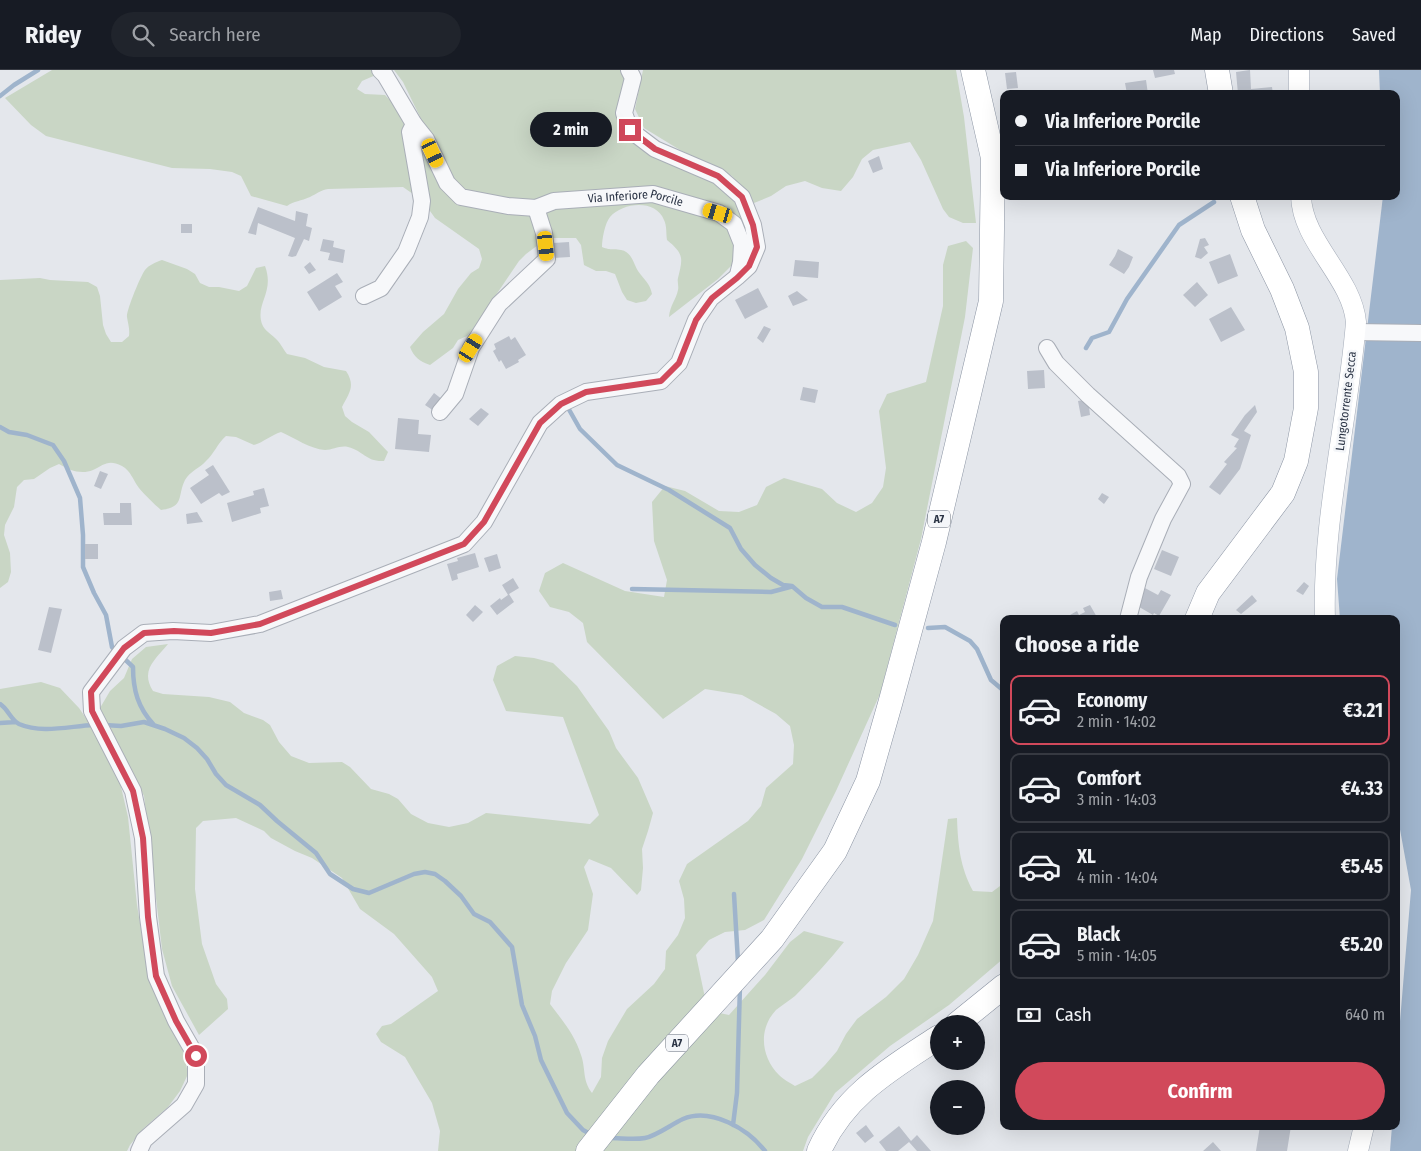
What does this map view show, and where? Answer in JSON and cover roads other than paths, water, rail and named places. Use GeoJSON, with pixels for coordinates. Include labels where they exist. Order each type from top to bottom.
{"type":"FeatureCollection","features":[{"type":"Feature","properties":{"kind":"highway","name":"A7"},"geometry":{"type":"LineString","coordinates":[[588,1151],[648,1075],[772,939],[835,851],[868,781],[934,542],[991,301],[993,158],[973,70]]}},
{"type":"Feature","properties":{"kind":"highway"},"geometry":{"type":"LineString","coordinates":[[1217,70],[1220,90]]}},
{"type":"Feature","properties":{"kind":"highway"},"geometry":{"type":"LineString","coordinates":[[1199,615],[1208,593],[1283,493],[1296,461],[1306,415],[1306,372],[1297,328],[1282,289],[1253,230],[1243,200]]}},
{"type":"Feature","properties":{"kind":"highway"},"geometry":{"type":"LineString","coordinates":[[968,1015],[1000,989]]}},
{"type":"Feature","properties":{"kind":"highway"},"geometry":{"type":"LineString","coordinates":[[820,1151],[831,1128],[854,1098],[885,1072],[930,1042]]}},
{"type":"Feature","properties":{"kind":"main road"},"geometry":{"type":"LineString","coordinates":[[1299,70],[1299,90]]}},
{"type":"Feature","properties":{"kind":"main road","name":"Lungotorrente Secca"},"geometry":{"type":"LineString","coordinates":[[1303,200],[1308,222],[1353,304],[1363,332],[1328,546],[1324,590],[1325,615]]}},
{"type":"Feature","properties":{"kind":"main road"},"geometry":{"type":"LineString","coordinates":[[1358,1151],[1363,1130]]}},
{"type":"Feature","properties":{"kind":"street","name":"Via Inferiore Porcile"},"geometry":{"type":"LineString","coordinates":[[380,70],[386,75],[414,124],[426,139],[447,183],[461,197],[508,206],[536,208],[554,201],[652,194],[718,213],[734,224],[742,244],[741,262],[737,278]]}},
{"type":"Feature","properties":{"kind":"street"},"geometry":{"type":"LineString","coordinates":[[139,1151],[144,1140],[184,1105],[196,1084],[196,1056],[176,1021],[156,976],[148,917],[143,838],[133,791],[92,711],[91,692],[124,648],[144,633],[174,631],[211,633],[260,624],[464,544],[484,522],[540,423],[561,404],[586,392],[661,381],[679,363],[696,320],[712,298],[749,266],[757,247],[753,225],[742,197],[718,176],[655,149],[630,130],[624,114],[632,78],[629,70]]}},
{"type":"Feature","properties":{"kind":"street"},"geometry":{"type":"LineString","coordinates":[[364,296],[381,288],[406,252],[420,217],[422,201],[410,132],[414,124]]}},
{"type":"Feature","properties":{"kind":"street"},"geometry":{"type":"LineString","coordinates":[[440,412],[455,394],[471,348],[499,304],[547,259],[544,233],[536,208]]}},
{"type":"Feature","properties":{"kind":"street"},"geometry":{"type":"LineString","coordinates":[[1363,332],[1421,333]]}},
{"type":"Feature","properties":{"kind":"street"},"geometry":{"type":"LineString","coordinates":[[1047,348],[1056,363],[1088,395],[1178,476],[1182,484],[1163,519],[1138,577],[1129,615]]}},
{"type":"Feature","properties":{"kind":"water"},"geometry":{"type":"Polygon","coordinates":[[[1379,70],[1421,70],[1421,1151],[1390,1151],[1392,1130],[1400,1130],[1400,1021],[1411,890],[1400,830],[1400,615],[1340,615],[1337,579],[1383,200],[1400,200],[1400,90],[1380,90],[1379,70]]]}},
{"type":"Feature","properties":{"kind":"waterway"},"geometry":{"type":"LineString","coordinates":[[0,96],[38,70]]}},
{"type":"Feature","properties":{"kind":"waterway"},"geometry":{"type":"LineString","coordinates":[[1086,348],[1092,338],[1109,332],[1127,299],[1179,225],[1214,202]]}},
{"type":"Feature","properties":{"kind":"waterway"},"geometry":{"type":"LineString","coordinates":[[567,406],[580,429],[617,465],[669,490],[730,528],[741,549],[755,565],[771,578],[783,585],[792,586],[806,598],[822,607],[842,607],[895,625]]}},
{"type":"Feature","properties":{"kind":"waterway"},"geometry":{"type":"LineString","coordinates":[[0,427],[9,432],[27,435],[53,445],[64,461],[80,498],[83,567],[106,615],[112,647],[133,667],[134,683],[140,705],[154,725]]}},
{"type":"Feature","properties":{"kind":"waterway"},"geometry":{"type":"LineString","coordinates":[[632,589],[771,592],[790,587]]}},
{"type":"Feature","properties":{"kind":"waterway"},"geometry":{"type":"LineString","coordinates":[[928,628],[945,627],[970,641],[977,649],[991,680],[1000,688]]}},
{"type":"Feature","properties":{"kind":"waterway"},"geometry":{"type":"LineString","coordinates":[[0,704],[16,722],[28,727],[56,729],[94,725]]}},
{"type":"Feature","properties":{"kind":"waterway"},"geometry":{"type":"LineString","coordinates":[[0,723],[16,722]]}},
{"type":"Feature","properties":{"kind":"waterway"},"geometry":{"type":"LineString","coordinates":[[104,725],[121,726],[144,722],[184,738],[207,759],[216,774],[226,785],[260,805],[316,853],[330,874],[353,889],[369,893],[414,874],[425,872],[435,874],[445,881],[461,896],[474,914],[490,922],[512,947],[522,1005],[535,1036],[541,1060],[567,1113],[583,1130],[592,1135]]}},
{"type":"Feature","properties":{"kind":"waterway"},"geometry":{"type":"LineString","coordinates":[[734,894],[738,962]]}},
{"type":"Feature","properties":{"kind":"waterway"},"geometry":{"type":"LineString","coordinates":[[733,1125],[737,1093],[740,985]]}},
{"type":"Feature","properties":{"kind":"waterway"},"geometry":{"type":"LineString","coordinates":[[610,1138],[645,1138],[683,1119],[705,1116],[717,1118],[739,1128],[765,1151]]}}]}
